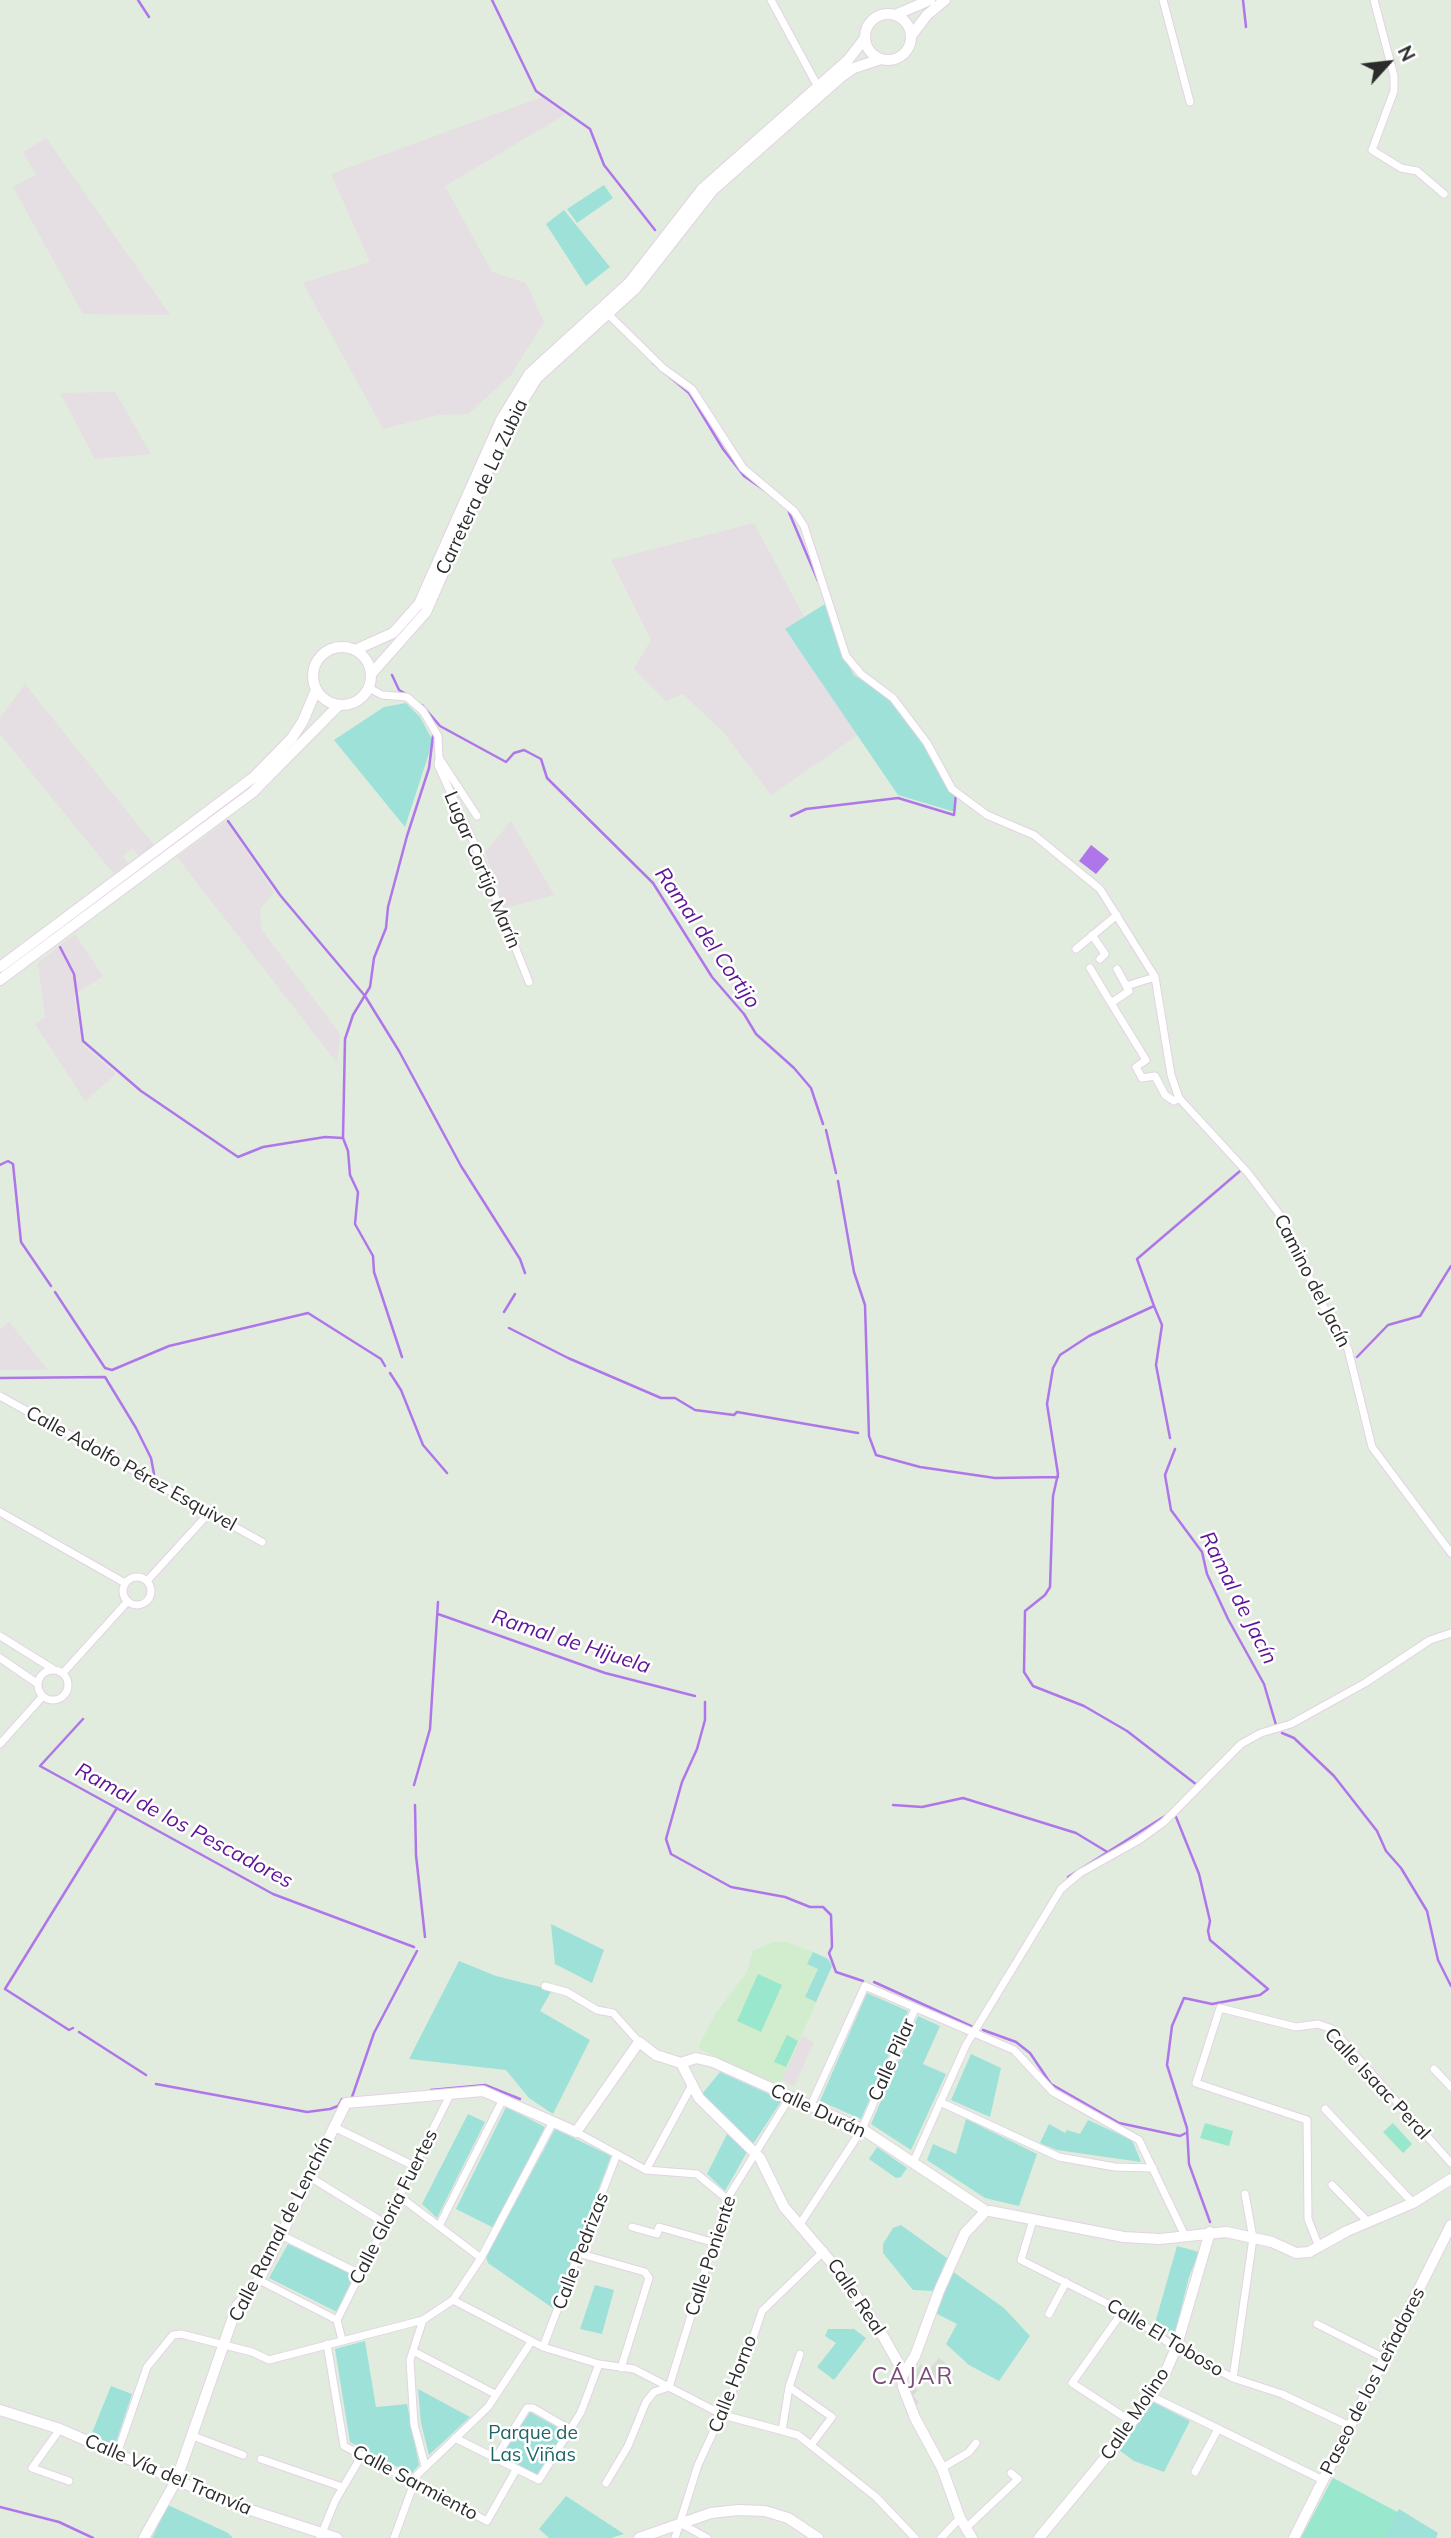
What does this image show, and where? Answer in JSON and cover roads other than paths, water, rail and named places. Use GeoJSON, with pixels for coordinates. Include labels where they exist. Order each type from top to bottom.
{"type":"FeatureCollection","features":[{"type":"Feature","properties":{"kind":"street"},"geometry":{"type":"LineString","coordinates":[[771,0],[817,85]]}},
{"type":"Feature","properties":{"kind":"street"},"geometry":{"type":"LineString","coordinates":[[927,1],[895,15],[874,18],[865,38],[870,51],[881,59],[902,55],[911,36],[927,15],[945,0]]}},
{"type":"Feature","properties":{"kind":"street"},"geometry":{"type":"LineString","coordinates":[[1163,0],[1190,102]]}},
{"type":"Feature","properties":{"kind":"street"},"geometry":{"type":"LineString","coordinates":[[1374,0],[1394,76],[1394,91],[1372,150],[1401,168],[1417,170],[1444,194]]}},
{"type":"Feature","properties":{"kind":"street"},"geometry":{"type":"LineString","coordinates":[[895,15],[906,23],[911,36]]}},
{"type":"Feature","properties":{"kind":"street","name":"Carretera de La Zubia"},"geometry":{"type":"LineString","coordinates":[[355,650],[393,633],[419,604],[501,420],[519,386],[539,363],[629,283],[702,189],[848,60],[865,38]]}},
{"type":"Feature","properties":{"kind":"street","name":"Carretera de La Zubia"},"geometry":{"type":"LineString","coordinates":[[372,673],[426,612],[507,427],[525,393],[551,364],[608,314],[648,274],[713,190],[841,77],[854,68],[881,59]]}},
{"type":"Feature","properties":{"kind":"street"},"geometry":{"type":"LineString","coordinates":[[608,314],[663,368],[692,389],[743,468],[794,511],[804,526],[846,656],[861,674],[893,698],[927,743],[952,789],[987,815],[1034,835],[1100,889],[1155,977],[1171,1075],[1180,1098],[1174,1101],[1165,1095],[1155,1076],[1142,1078],[1136,1067],[1146,1060],[1090,968]]}},
{"type":"Feature","properties":{"kind":"street"},"geometry":{"type":"LineString","coordinates":[[0,980],[253,792],[338,705],[357,701],[369,688],[372,673],[364,657],[355,650],[337,647],[321,656],[313,672],[316,690],[324,699],[338,705]]}},
{"type":"Feature","properties":{"kind":"street","name":"Lugar Cortijo Marín"},"geometry":{"type":"LineString","coordinates":[[369,688],[382,695],[407,698],[422,711],[438,736],[438,765],[473,841],[529,982]]}},
{"type":"Feature","properties":{"kind":"street"},"geometry":{"type":"LineString","coordinates":[[0,967],[254,777],[292,738],[303,721],[316,690]]}},
{"type":"Feature","properties":{"kind":"street","name":"Lugar Cortijo Marín"},"geometry":{"type":"LineString","coordinates":[[439,758],[477,816]]}},
{"type":"Feature","properties":{"kind":"street"},"geometry":{"type":"LineString","coordinates":[[1076,949],[1117,915]]}},
{"type":"Feature","properties":{"kind":"street"},"geometry":{"type":"LineString","coordinates":[[1092,935],[1105,954],[1100,959]]}},
{"type":"Feature","properties":{"kind":"street"},"geometry":{"type":"LineString","coordinates":[[1111,1003],[1127,994],[1126,985],[1117,969]]}},
{"type":"Feature","properties":{"kind":"street"},"geometry":{"type":"LineString","coordinates":[[1126,985],[1155,977]]}},
{"type":"Feature","properties":{"kind":"street","name":"Camino del Jacín"},"geometry":{"type":"LineString","coordinates":[[1180,1098],[1237,1162],[1288,1228],[1319,1299],[1348,1349],[1372,1447],[1451,1553]]}},
{"type":"Feature","properties":{"kind":"street","name":"Calle Adolfo Pérez Esquivel"},"geometry":{"type":"LineString","coordinates":[[0,1396],[262,1542]]}},
{"type":"Feature","properties":{"kind":"street"},"geometry":{"type":"LineString","coordinates":[[0,1512],[125,1583]]}},
{"type":"Feature","properties":{"kind":"street"},"geometry":{"type":"LineString","coordinates":[[146,1581],[209,1513]]}},
{"type":"Feature","properties":{"kind":"street"},"geometry":{"type":"LineString","coordinates":[[138,1577],[146,1581],[150,1590],[147,1600],[138,1605],[128,1601],[123,1592],[125,1583],[138,1577]]}},
{"type":"Feature","properties":{"kind":"street"},"geometry":{"type":"LineString","coordinates":[[63,1673],[128,1601]]}},
{"type":"Feature","properties":{"kind":"street"},"geometry":{"type":"LineString","coordinates":[[913,2163],[973,2034],[995,2002],[1048,1907],[1061,1889],[1080,1873],[1139,1840],[1164,1822],[1250,1738],[1291,1724],[1365,1683],[1430,1640],[1451,1633]]}},
{"type":"Feature","properties":{"kind":"street"},"geometry":{"type":"LineString","coordinates":[[0,1636],[63,1673],[68,1681],[65,1695],[57,1700],[43,1696]]}},
{"type":"Feature","properties":{"kind":"street"},"geometry":{"type":"LineString","coordinates":[[0,1658],[38,1684],[43,1696]]}},
{"type":"Feature","properties":{"kind":"street"},"geometry":{"type":"LineString","coordinates":[[38,1684],[41,1675],[54,1670]]}},
{"type":"Feature","properties":{"kind":"street"},"geometry":{"type":"LineString","coordinates":[[0,1744],[43,1696]]}},
{"type":"Feature","properties":{"kind":"street"},"geometry":{"type":"LineString","coordinates":[[545,1986],[567,1992],[597,2010],[612,2013],[639,2042],[656,2055],[681,2063]]}},
{"type":"Feature","properties":{"kind":"street"},"geometry":{"type":"LineString","coordinates":[[811,2105],[865,1986],[1014,2050],[1053,2092],[1139,2140],[1185,2236]]}},
{"type":"Feature","properties":{"kind":"street","name":"Calle Isaac Peral"},"geometry":{"type":"LineString","coordinates":[[1319,2247],[1308,2219],[1307,2120],[1196,2083],[1220,2008],[1296,2027],[1318,2024],[1332,2029],[1451,2163]]}},
{"type":"Feature","properties":{"kind":"street","name":"Calle Pilar"},"geometry":{"type":"LineString","coordinates":[[800,2224],[862,2129],[915,2009]]}},
{"type":"Feature","properties":{"kind":"street"},"geometry":{"type":"LineString","coordinates":[[576,2132],[639,2042]]}},
{"type":"Feature","properties":{"kind":"street","name":"Calle Durán"},"geometry":{"type":"LineString","coordinates":[[681,2063],[695,2059],[706,2060],[862,2129],[985,2212]]}},
{"type":"Feature","properties":{"kind":"street","name":"Calle Real"},"geometry":{"type":"LineString","coordinates":[[681,2063],[699,2098],[754,2152],[773,2181],[784,2207],[824,2251],[867,2310],[903,2375],[903,2387],[915,2418],[942,2468],[966,2528]]}},
{"type":"Feature","properties":{"kind":"street"},"geometry":{"type":"LineString","coordinates":[[1434,2069],[1451,2087]]}},
{"type":"Feature","properties":{"kind":"street"},"geometry":{"type":"LineString","coordinates":[[646,2170],[692,2085]]}},
{"type":"Feature","properties":{"kind":"street"},"geometry":{"type":"LineString","coordinates":[[451,2093],[483,2091],[576,2132],[646,2170],[697,2174],[727,2200]]}},
{"type":"Feature","properties":{"kind":"street","name":"Calle Ramal de Lenchín"},"geometry":{"type":"LineString","coordinates":[[144,2538],[176,2481],[237,2306],[259,2280],[346,2103],[451,2093]]}},
{"type":"Feature","properties":{"kind":"street","name":"Calle Gloria Fuertes"},"geometry":{"type":"LineString","coordinates":[[337,2320],[451,2093]]}},
{"type":"Feature","properties":{"kind":"street","name":"Calle Poniente"},"geometry":{"type":"LineString","coordinates":[[669,2388],[727,2200],[790,2097]]}},
{"type":"Feature","properties":{"kind":"street"},"geometry":{"type":"LineString","coordinates":[[439,2226],[503,2099]]}},
{"type":"Feature","properties":{"kind":"street"},"geometry":{"type":"LineString","coordinates":[[940,2102],[1059,2157],[1115,2167],[1153,2168]]}},
{"type":"Feature","properties":{"kind":"street"},"geometry":{"type":"LineString","coordinates":[[1325,2109],[1413,2203]]}},
{"type":"Feature","properties":{"kind":"street"},"geometry":{"type":"LineString","coordinates":[[117,2454],[147,2367],[173,2335],[181,2334],[224,2347],[252,2351],[269,2360],[423,2320],[453,2300],[481,2258],[554,2122]]}},
{"type":"Feature","properties":{"kind":"street"},"geometry":{"type":"LineString","coordinates":[[334,2127],[414,2166]]}},
{"type":"Feature","properties":{"kind":"street","name":"Calle Pedrizas"},"geometry":{"type":"LineString","coordinates":[[543,2347],[581,2254],[617,2154]]}},
{"type":"Feature","properties":{"kind":"street"},"geometry":{"type":"LineString","coordinates":[[310,2176],[386,2224]]}},
{"type":"Feature","properties":{"kind":"street"},"geometry":{"type":"LineString","coordinates":[[903,2375],[920,2342],[965,2233],[985,2212],[1124,2237],[1226,2232],[1296,2253],[1319,2247],[1413,2203],[1451,2179]]}},
{"type":"Feature","properties":{"kind":"street"},"geometry":{"type":"LineString","coordinates":[[1332,2185],[1369,2223]]}},
{"type":"Feature","properties":{"kind":"street"},"geometry":{"type":"LineString","coordinates":[[1233,2378],[1253,2238],[1245,2194]]}},
{"type":"Feature","properties":{"kind":"street"},"geometry":{"type":"LineString","coordinates":[[399,2196],[481,2258]]}},
{"type":"Feature","properties":{"kind":"street","name":"Calle El Toboso"},"geometry":{"type":"LineString","coordinates":[[1033,2220],[1021,2260],[1123,2311],[1176,2348],[1233,2378],[1282,2394],[1350,2426]]}},
{"type":"Feature","properties":{"kind":"street","name":"Paseo de los Leñadores"},"geometry":{"type":"LineString","coordinates":[[1294,2538],[1451,2225]]}},
{"type":"Feature","properties":{"kind":"street"},"geometry":{"type":"LineString","coordinates":[[632,2227],[657,2235],[659,2227],[712,2242]]}},
{"type":"Feature","properties":{"kind":"street","name":"Calle Molino"},"geometry":{"type":"LineString","coordinates":[[1039,2538],[1152,2396],[1176,2348],[1210,2232]]}},
{"type":"Feature","properties":{"kind":"street"},"geometry":{"type":"LineString","coordinates":[[281,2235],[360,2274]]}},
{"type":"Feature","properties":{"kind":"street","name":"Calle Horno"},"geometry":{"type":"LineString","coordinates":[[675,2538],[698,2465],[723,2415],[762,2311],[824,2251]]}},
{"type":"Feature","properties":{"kind":"street"},"geometry":{"type":"LineString","coordinates":[[581,2254],[645,2272],[649,2278],[621,2368]]}},
{"type":"Feature","properties":{"kind":"street"},"geometry":{"type":"LineString","coordinates":[[259,2280],[337,2320],[342,2340]]}},
{"type":"Feature","properties":{"kind":"street"},"geometry":{"type":"LineString","coordinates":[[1049,2315],[1066,2282]]}},
{"type":"Feature","properties":{"kind":"street"},"geometry":{"type":"LineString","coordinates":[[453,2300],[543,2347],[599,2364],[634,2369],[723,2415],[798,2435],[876,2497],[915,2538]]}},
{"type":"Feature","properties":{"kind":"street"},"geometry":{"type":"LineString","coordinates":[[1123,2311],[1072,2383],[1132,2422]]}},
{"type":"Feature","properties":{"kind":"street"},"geometry":{"type":"LineString","coordinates":[[423,2320],[410,2360],[414,2424],[425,2466]]}},
{"type":"Feature","properties":{"kind":"street"},"geometry":{"type":"LineString","coordinates":[[1317,2324],[1384,2358]]}},
{"type":"Feature","properties":{"kind":"street"},"geometry":{"type":"LineString","coordinates":[[394,2538],[425,2466],[488,2407],[531,2342]]}},
{"type":"Feature","properties":{"kind":"street","name":"Calle Sarmiento"},"geometry":{"type":"LineString","coordinates":[[327,2344],[344,2446],[487,2521],[516,2470]]}},
{"type":"Feature","properties":{"kind":"street"},"geometry":{"type":"LineString","coordinates":[[412,2351],[495,2394]]}},
{"type":"Feature","properties":{"kind":"street"},"geometry":{"type":"LineString","coordinates":[[782,2431],[789,2387],[800,2354]]}},
{"type":"Feature","properties":{"kind":"street"},"geometry":{"type":"LineString","coordinates":[[455,2438],[534,2480],[543,2478],[571,2430],[599,2364]]}},
{"type":"Feature","properties":{"kind":"street"},"geometry":{"type":"LineString","coordinates":[[789,2387],[832,2417],[811,2445]]}},
{"type":"Feature","properties":{"kind":"street"},"geometry":{"type":"LineString","coordinates":[[606,2483],[628,2446],[646,2402],[654,2392],[669,2388]]}},
{"type":"Feature","properties":{"kind":"street"},"geometry":{"type":"LineString","coordinates":[[1152,2396],[1323,2480]]}},
{"type":"Feature","properties":{"kind":"street"},"geometry":{"type":"LineString","coordinates":[[495,2459],[529,2408],[571,2430]]}},
{"type":"Feature","properties":{"kind":"street","name":"Calle Vía del Tranvía"},"geometry":{"type":"LineString","coordinates":[[0,2410],[60,2430],[229,2503],[320,2536],[337,2538]]}},
{"type":"Feature","properties":{"kind":"street"},"geometry":{"type":"LineString","coordinates":[[1195,2472],[1218,2429]]}},
{"type":"Feature","properties":{"kind":"street"},"geometry":{"type":"LineString","coordinates":[[60,2430],[32,2468],[69,2481]]}},
{"type":"Feature","properties":{"kind":"street"},"geometry":{"type":"LineString","coordinates":[[193,2436],[243,2455]]}},
{"type":"Feature","properties":{"kind":"street"},"geometry":{"type":"LineString","coordinates":[[942,2468],[969,2452],[976,2443]]}},
{"type":"Feature","properties":{"kind":"street"},"geometry":{"type":"LineString","coordinates":[[320,2536],[342,2487],[362,2455]]}},
{"type":"Feature","properties":{"kind":"street"},"geometry":{"type":"LineString","coordinates":[[261,2459],[342,2487]]}},
{"type":"Feature","properties":{"kind":"street"},"geometry":{"type":"LineString","coordinates":[[940,2538],[966,2528],[1018,2479],[1011,2473]]}},
{"type":"Feature","properties":{"kind":"street"},"geometry":{"type":"LineString","coordinates":[[639,2538],[679,2523],[726,2511],[765,2511],[788,2518],[818,2538]]}},
{"type":"Feature","properties":{"kind":"street"},"geometry":{"type":"LineString","coordinates":[[679,2523],[707,2538]]}},
{"type":"Feature","properties":{"kind":"waterway"},"geometry":{"type":"LineString","coordinates":[[138,0],[149,17]]}},
{"type":"Feature","properties":{"kind":"waterway"},"geometry":{"type":"LineString","coordinates":[[492,0],[536,91],[590,129],[604,165],[655,230]]}},
{"type":"Feature","properties":{"kind":"waterway"},"geometry":{"type":"LineString","coordinates":[[1243,0],[1246,27]]}},
{"type":"Feature","properties":{"kind":"waterway"},"geometry":{"type":"LineString","coordinates":[[653,363],[689,393],[723,449],[744,476],[767,492]]}},
{"type":"Feature","properties":{"kind":"waterway"},"geometry":{"type":"LineString","coordinates":[[788,510],[818,581]]}},
{"type":"Feature","properties":{"kind":"waterway"},"geometry":{"type":"LineString","coordinates":[[851,667],[860,677]]}},
{"type":"Feature","properties":{"kind":"waterway","name":"Ramal del Cortijo"},"geometry":{"type":"LineString","coordinates":[[392,675],[399,690],[408,695]]}},
{"type":"Feature","properties":{"kind":"waterway","name":"Ramal del Cortijo"},"geometry":{"type":"LineString","coordinates":[[422,705],[440,726],[506,762],[514,753],[524,750],[541,759],[547,778],[653,883],[712,977],[744,1014],[756,1034],[794,1068],[811,1088],[823,1124]]}},
{"type":"Feature","properties":{"kind":"waterway"},"geometry":{"type":"LineString","coordinates":[[402,1357],[374,1272],[373,1256],[355,1224],[358,1192],[350,1175],[348,1151],[343,1138],[345,1039],[353,1015],[370,987],[374,958],[386,928],[388,907],[407,836],[429,768],[433,736]]}},
{"type":"Feature","properties":{"kind":"waterway"},"geometry":{"type":"LineString","coordinates":[[791,816],[806,809],[898,798],[954,815],[956,794]]}},
{"type":"Feature","properties":{"kind":"waterway"},"geometry":{"type":"LineString","coordinates":[[228,821],[280,895],[365,996],[399,1051],[461,1166],[520,1259],[525,1273]]}},
{"type":"Feature","properties":{"kind":"waterway"},"geometry":{"type":"LineString","coordinates":[[60,947],[74,974],[83,1041],[141,1091],[238,1157],[263,1147],[325,1137],[343,1138]]}},
{"type":"Feature","properties":{"kind":"waterway"},"geometry":{"type":"LineString","coordinates":[[826,1130],[836,1173]]}},
{"type":"Feature","properties":{"kind":"waterway"},"geometry":{"type":"LineString","coordinates":[[0,1165],[8,1161],[13,1164],[21,1242],[51,1286]]}},
{"type":"Feature","properties":{"kind":"waterway"},"geometry":{"type":"LineString","coordinates":[[1197,1785],[1127,1731],[1084,1706],[1033,1686],[1024,1672],[1025,1611],[1045,1595],[1050,1587],[1053,1496],[1058,1474],[1047,1404],[1053,1368],[1060,1355],[1089,1336],[1154,1306],[1137,1259],[1240,1171]]}},
{"type":"Feature","properties":{"kind":"waterway"},"geometry":{"type":"LineString","coordinates":[[838,1181],[854,1272],[865,1305],[869,1436],[876,1455],[920,1467],[995,1478],[1058,1477]]}},
{"type":"Feature","properties":{"kind":"waterway"},"geometry":{"type":"LineString","coordinates":[[1357,1357],[1388,1325],[1420,1316],[1451,1266]]}},
{"type":"Feature","properties":{"kind":"waterway"},"geometry":{"type":"LineString","coordinates":[[55,1292],[105,1368],[112,1370],[169,1346],[308,1313],[381,1359],[385,1366]]}},
{"type":"Feature","properties":{"kind":"waterway"},"geometry":{"type":"LineString","coordinates":[[504,1312],[515,1294]]}},
{"type":"Feature","properties":{"kind":"waterway","name":"Ramal de Jacín"},"geometry":{"type":"LineString","coordinates":[[1154,1306],[1162,1325],[1156,1365],[1170,1438]]}},
{"type":"Feature","properties":{"kind":"waterway"},"geometry":{"type":"LineString","coordinates":[[509,1328],[568,1358],[661,1398],[675,1398],[695,1410],[734,1415],[737,1412],[858,1433]]}},
{"type":"Feature","properties":{"kind":"waterway"},"geometry":{"type":"LineString","coordinates":[[390,1373],[401,1390],[423,1445],[447,1473]]}},
{"type":"Feature","properties":{"kind":"waterway"},"geometry":{"type":"LineString","coordinates":[[0,1378],[105,1377],[136,1428],[151,1458],[154,1474]]}},
{"type":"Feature","properties":{"kind":"waterway","name":"Ramal de Jacín"},"geometry":{"type":"LineString","coordinates":[[1175,1449],[1165,1475],[1171,1510],[1202,1552],[1207,1574],[1228,1619],[1264,1684],[1276,1725]]}},
{"type":"Feature","properties":{"kind":"waterway"},"geometry":{"type":"LineString","coordinates":[[414,1785],[430,1729],[438,1602]]}},
{"type":"Feature","properties":{"kind":"waterway","name":"Ramal de Hijuela"},"geometry":{"type":"LineString","coordinates":[[438,1614],[605,1673],[695,1696]]}},
{"type":"Feature","properties":{"kind":"waterway"},"geometry":{"type":"LineString","coordinates":[[705,1702],[705,1720],[697,1749],[682,1782],[666,1839],[671,1854],[731,1887],[785,1897],[810,1907],[823,1907],[831,1915],[832,1947],[829,1953],[836,1972],[863,1981]]}},
{"type":"Feature","properties":{"kind":"waterway","name":"Ramal de los Pescadores"},"geometry":{"type":"LineString","coordinates":[[83,1719],[40,1766],[273,1894],[414,1947]]}},
{"type":"Feature","properties":{"kind":"waterway","name":"Ramal de Jacín"},"geometry":{"type":"LineString","coordinates":[[1282,1733],[1294,1738],[1334,1776],[1377,1831],[1386,1851],[1401,1868],[1427,1911],[1438,1960],[1451,1986]]}},
{"type":"Feature","properties":{"kind":"waterway"},"geometry":{"type":"LineString","coordinates":[[893,1805],[922,1807],[963,1798],[1076,1833],[1109,1853]]}},
{"type":"Feature","properties":{"kind":"waterway"},"geometry":{"type":"LineString","coordinates":[[415,1805],[416,1855],[425,1937]]}},
{"type":"Feature","properties":{"kind":"waterway"},"geometry":{"type":"LineString","coordinates":[[73,2028],[69,2030],[5,1989],[117,1808]]}},
{"type":"Feature","properties":{"kind":"waterway"},"geometry":{"type":"LineString","coordinates":[[1068,1877],[1165,1816]]}},
{"type":"Feature","properties":{"kind":"waterway"},"geometry":{"type":"LineString","coordinates":[[1176,1817],[1199,1874],[1210,1921],[1210,1940],[1268,1989],[1260,1995],[1212,2004],[1184,1998],[1172,2026],[1167,2065],[1187,2128],[1189,2164],[1210,2222]]}},
{"type":"Feature","properties":{"kind":"waterway"},"geometry":{"type":"LineString","coordinates":[[352,2097],[374,2033],[417,1951]]}},
{"type":"Feature","properties":{"kind":"waterway"},"geometry":{"type":"LineString","coordinates":[[874,1982],[973,2027]]}},
{"type":"Feature","properties":{"kind":"waterway"},"geometry":{"type":"LineString","coordinates":[[983,2030],[1016,2042],[1030,2053],[1051,2084],[1119,2123],[1180,2136],[1186,2133]]}},
{"type":"Feature","properties":{"kind":"waterway"},"geometry":{"type":"LineString","coordinates":[[79,2032],[146,2075]]}},
{"type":"Feature","properties":{"kind":"waterway"},"geometry":{"type":"LineString","coordinates":[[156,2084],[307,2112],[330,2109],[338,2106],[342,2099]]}},
{"type":"Feature","properties":{"kind":"waterway"},"geometry":{"type":"LineString","coordinates":[[431,2090],[485,2085],[520,2099]]}},
{"type":"Feature","properties":{"kind":"waterway"},"geometry":{"type":"LineString","coordinates":[[0,2507],[59,2522],[93,2538]]}},
{"type":"Feature","properties":{"kind":"district","name":"CÁJAR"},"geometry":{"type":"Point","coordinates":[913,2377]}},
{"type":"Feature","properties":{"kind":"park label","name":"Parque de Las Viñas"},"geometry":{"type":"Point","coordinates":[533,2444]}}]}
